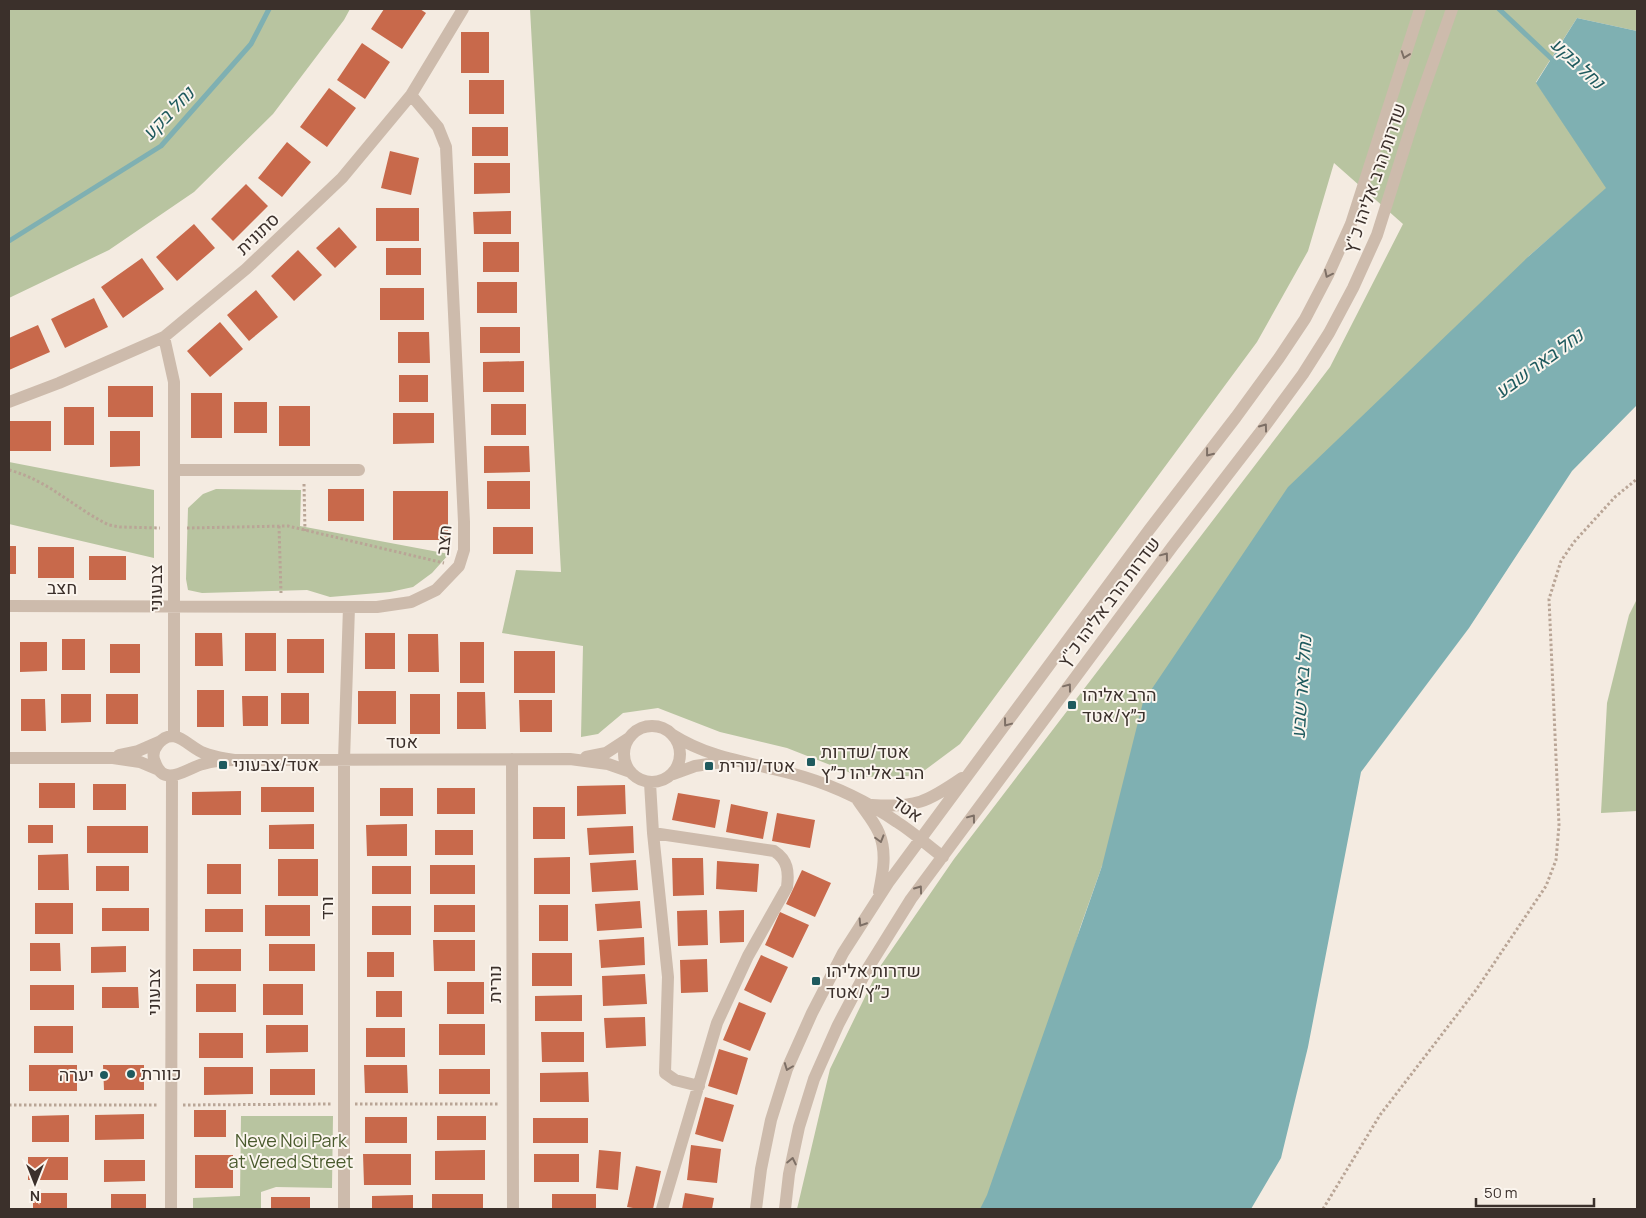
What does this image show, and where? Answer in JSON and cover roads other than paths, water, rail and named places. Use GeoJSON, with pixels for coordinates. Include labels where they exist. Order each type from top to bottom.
{"type":"FeatureCollection","features":[{"type":"Feature","properties":{"kind":"street","name":"סתונית"},"geometry":{"type":"LineString","coordinates":[[9,402],[59,383],[164,337],[246,269],[342,178],[411,95],[463,9]]}},
{"type":"Feature","properties":{"kind":"street","name":"שדרות הרב אליהו כ\"ץ"},"geometry":{"type":"LineString","coordinates":[[756,1209],[761,1170],[771,1120],[787,1069],[812,1013],[843,953],[877,900],[920,840],[1149,530],[1236,417],[1305,319],[1328,275],[1351,224],[1420,9]]}},
{"type":"Feature","properties":{"kind":"street","name":"שדרות הרב אליהו כ\"ץ"},"geometry":{"type":"LineString","coordinates":[[784,1209],[799,1127],[814,1079],[838,1025],[868,968],[911,899],[1172,547],[1259,434],[1303,374],[1329,333],[1353,288],[1377,235],[1417,108],[1451,11]]}},
{"type":"Feature","properties":{"kind":"street","name":"חצב"},"geometry":{"type":"LineString","coordinates":[[9,606],[377,607],[411,602],[436,590],[459,566],[464,550],[464,522],[446,147],[438,127],[411,95]]}},
{"type":"Feature","properties":{"kind":"street","name":"צבעוני"},"geometry":{"type":"LineString","coordinates":[[164,337],[174,382],[174,736]]}},
{"type":"Feature","properties":{"kind":"street"},"geometry":{"type":"LineString","coordinates":[[174,470],[359,470]]}},
{"type":"Feature","properties":{"kind":"street","name":"ורד"},"geometry":{"type":"LineString","coordinates":[[344,1209],[344,760],[349,607]]}},
{"type":"Feature","properties":{"kind":"street"},"geometry":{"type":"LineString","coordinates":[[648,726],[662,728],[673,735],[681,752],[678,766],[673,774],[666,779],[650,783],[634,777],[628,771],[625,763],[625,745],[636,731],[648,726]]}},
{"type":"Feature","properties":{"kind":"street","name":"אטד"},"geometry":{"type":"LineString","coordinates":[[673,735],[701,750],[734,761],[804,777],[856,797],[898,822],[943,857]]}},
{"type":"Feature","properties":{"kind":"street"},"geometry":{"type":"LineString","coordinates":[[9,758],[105,758],[140,762],[172,776],[185,772],[192,762],[192,749],[189,744],[174,736],[167,737],[156,745],[153,758],[159,770]]}},
{"type":"Feature","properties":{"kind":"street","name":"אטד"},"geometry":{"type":"LineString","coordinates":[[570,759],[606,752],[629,738]]}},
{"type":"Feature","properties":{"kind":"street"},"geometry":{"type":"LineString","coordinates":[[105,758],[138,751],[161,741]]}},
{"type":"Feature","properties":{"kind":"street","name":"אטד"},"geometry":{"type":"LineString","coordinates":[[189,744],[206,754],[234,760]]}},
{"type":"Feature","properties":{"kind":"street","name":"אטד"},"geometry":{"type":"LineString","coordinates":[[185,772],[201,764],[234,760],[512,759],[570,759],[608,764],[628,771]]}},
{"type":"Feature","properties":{"kind":"street","name":"נורית"},"geometry":{"type":"LineString","coordinates":[[512,759],[512,1209]]}},
{"type":"Feature","properties":{"kind":"street","name":"אטד"},"geometry":{"type":"LineString","coordinates":[[673,774],[695,766],[734,761]]}},
{"type":"Feature","properties":{"kind":"street"},"geometry":{"type":"LineString","coordinates":[[869,805],[894,807],[920,803],[939,793],[970,772]]}},
{"type":"Feature","properties":{"kind":"street","name":"צבעוני"},"geometry":{"type":"LineString","coordinates":[[171,1209],[172,776]]}},
{"type":"Feature","properties":{"kind":"street"},"geometry":{"type":"LineString","coordinates":[[650,783],[653,833],[668,978],[665,1073],[675,1080],[699,1086]]}},
{"type":"Feature","properties":{"kind":"street"},"geometry":{"type":"LineString","coordinates":[[856,797],[879,832],[884,850],[884,869],[877,900]]}},
{"type":"Feature","properties":{"kind":"street"},"geometry":{"type":"LineString","coordinates":[[653,833],[766,848],[782,855],[788,868],[789,876],[787,887],[748,956],[717,1023],[662,1209]]}},
{"type":"Feature","properties":{"kind":"water","name":"נחל באר שבע"},"geometry":{"type":"Polygon","coordinates":[[[1577,18],[1637,31],[1637,405],[1572,471],[1469,628],[1361,772],[1308,1047],[1281,1158],[1251,1209],[980,1209],[987,1195],[1102,866],[1143,702],[1288,487],[1529,256],[1606,188],[1536,83],[1577,18]]]}},
{"type":"Feature","properties":{"kind":"waterway","name":"נחל בקע"},"geometry":{"type":"LineString","coordinates":[[9,241],[161,146],[251,44],[269,9]]}},
{"type":"Feature","properties":{"kind":"waterway","name":"נחל בקע"},"geometry":{"type":"LineString","coordinates":[[1499,9],[1555,62]]}},
{"type":"Feature","properties":{"kind":"place","name":"הרב אליהו כ״ץ/אטד"},"geometry":{"type":"Point","coordinates":[1072,705]}},
{"type":"Feature","properties":{"kind":"place","name":"אטד/שדרות הרב אליהו כ״ץ"},"geometry":{"type":"Point","coordinates":[811,762]}},
{"type":"Feature","properties":{"kind":"place","name":"אטד/צבעוני"},"geometry":{"type":"Point","coordinates":[223,765]}},
{"type":"Feature","properties":{"kind":"place","name":"אטד/נורית"},"geometry":{"type":"Point","coordinates":[709,766]}},
{"type":"Feature","properties":{"kind":"place","name":"שדרות אליהו כ״ץ/אטד"},"geometry":{"type":"Point","coordinates":[816,981]}},
{"type":"Feature","properties":{"kind":"place","name":"כוורת"},"geometry":{"type":"Point","coordinates":[131,1074]}},
{"type":"Feature","properties":{"kind":"place","name":"יערה"},"geometry":{"type":"Point","coordinates":[104,1075]}},
{"type":"Feature","properties":{"kind":"park label","name":"Neve Noi Park at Vered Street"},"geometry":{"type":"Point","coordinates":[291,1151]}}]}
